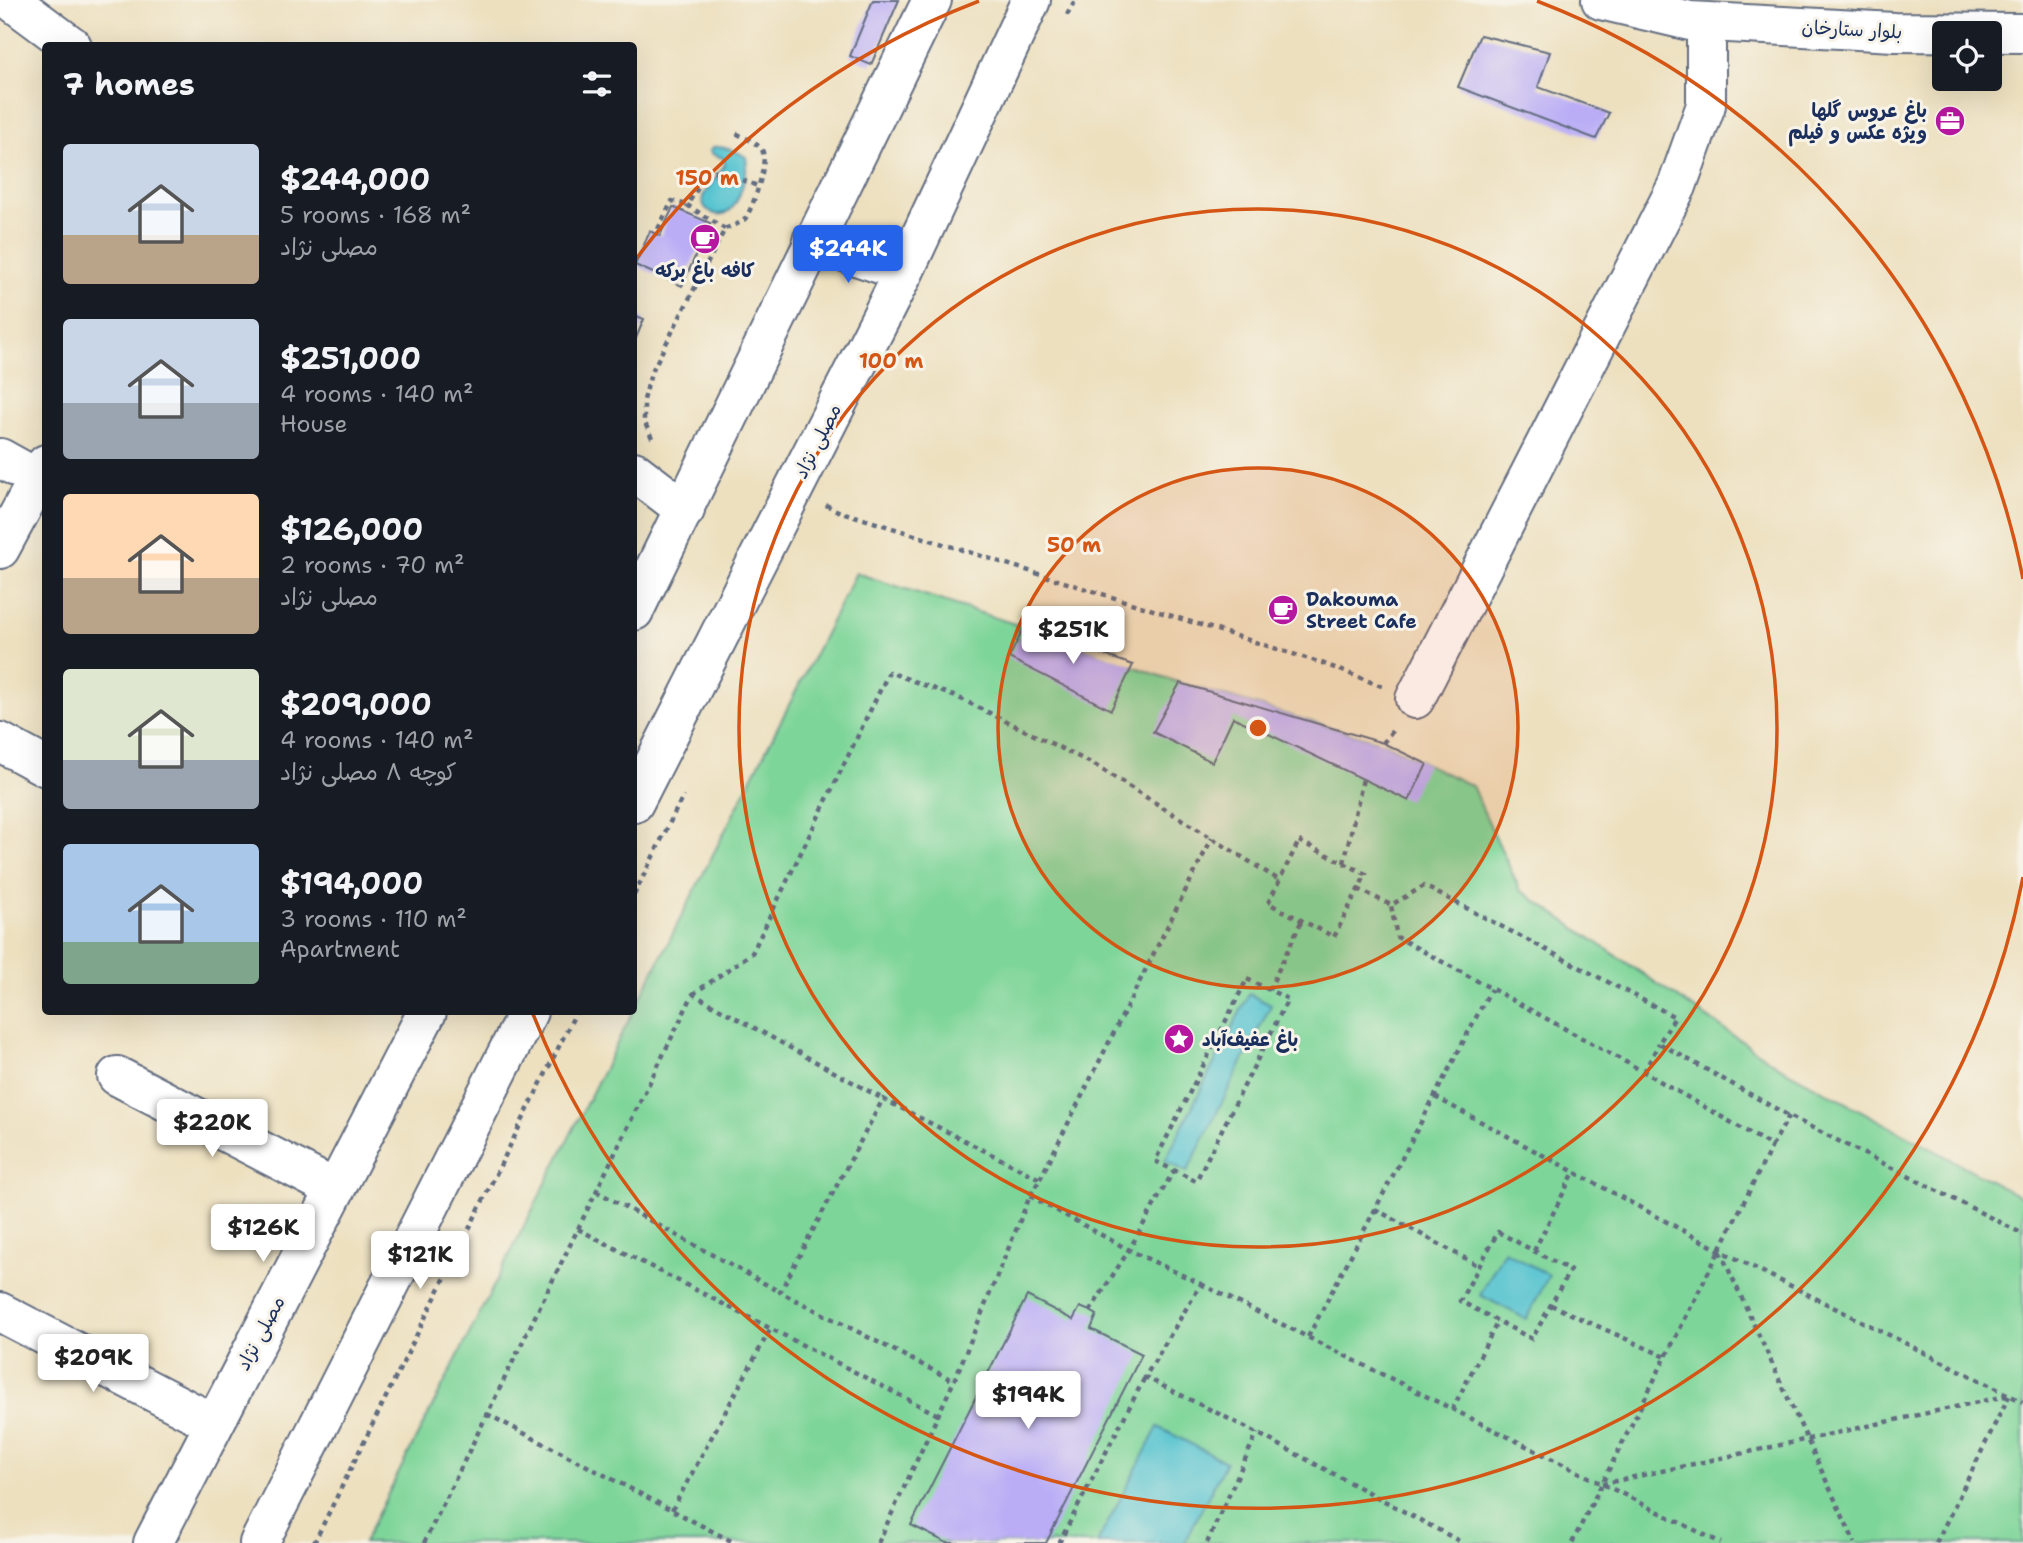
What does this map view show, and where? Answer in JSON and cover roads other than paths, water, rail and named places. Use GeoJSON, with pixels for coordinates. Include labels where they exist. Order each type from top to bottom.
{"type":"FeatureCollection","features":[{"type":"Feature","properties":{"kind":"main road"},"geometry":{"type":"LineString","coordinates":[[10,0],[67,42]]}},
{"type":"Feature","properties":{"kind":"main road"},"geometry":{"type":"LineString","coordinates":[[637,605],[812,241],[932,0]]}},
{"type":"Feature","properties":{"kind":"main road","name":"مصلی نژاد"},"geometry":{"type":"LineString","coordinates":[[637,797],[904,272],[1031,0]]}},
{"type":"Feature","properties":{"kind":"main road","name":"بلوار ستارخان"},"geometry":{"type":"LineString","coordinates":[[1601,0],[1690,21],[1808,14],[1894,32],[2023,33]]}},
{"type":"Feature","properties":{"kind":"main road"},"geometry":{"type":"LineString","coordinates":[[1415,699],[1677,186],[1706,105],[1706,22]]}},
{"type":"Feature","properties":{"kind":"main road"},"geometry":{"type":"LineString","coordinates":[[812,241],[904,272]]}},
{"type":"Feature","properties":{"kind":"main road"},"geometry":{"type":"LineString","coordinates":[[0,458],[42,472],[0,549]]}},
{"type":"Feature","properties":{"kind":"main road"},"geometry":{"type":"LineString","coordinates":[[637,473],[685,510]]}},
{"type":"Feature","properties":{"kind":"main road"},"geometry":{"type":"LineString","coordinates":[[0,742],[42,765]]}},
{"type":"Feature","properties":{"kind":"main road","name":"مصلی نژاد"},"geometry":{"type":"LineString","coordinates":[[153,1543],[425,1015]]}},
{"type":"Feature","properties":{"kind":"main road"},"geometry":{"type":"LineString","coordinates":[[259,1543],[526,1015]]}},
{"type":"Feature","properties":{"kind":"main road"},"geometry":{"type":"LineString","coordinates":[[117,1076],[335,1189]]}},
{"type":"Feature","properties":{"kind":"main road"},"geometry":{"type":"LineString","coordinates":[[0,1312],[213,1423]]}},
{"type":"Feature","properties":{"kind":"water"},"geometry":{"type":"Polygon","coordinates":[[[713,147],[739,153],[746,157],[747,163],[739,196],[731,209],[722,214],[706,209],[703,201],[704,194],[725,164],[723,158],[712,154],[710,151],[713,147]]]}},
{"type":"Feature","properties":{"kind":"water"},"geometry":{"type":"Polygon","coordinates":[[[1249,994],[1271,1005],[1187,1172],[1165,1161],[1249,994]]]}},
{"type":"Feature","properties":{"kind":"water"},"geometry":{"type":"Polygon","coordinates":[[[1504,1251],[1549,1275],[1526,1319],[1480,1295],[1504,1251]]]}},
{"type":"Feature","properties":{"kind":"water"},"geometry":{"type":"Polygon","coordinates":[[[1158,1427],[1226,1462],[1184,1543],[1097,1543],[1158,1427]]]}},
{"type":"Feature","properties":{"kind":"place","name":"باغ عروس گلها ویژه عکس و فیلم"},"geometry":{"type":"Point","coordinates":[1950,121]}},
{"type":"Feature","properties":{"kind":"place","name":"کافه باغ برکه"},"geometry":{"type":"Point","coordinates":[705,239]}},
{"type":"Feature","properties":{"kind":"place","name":"Dakouma Street Cafe"},"geometry":{"type":"Point","coordinates":[1283,610]}},
{"type":"Feature","properties":{"kind":"place","name":"باغ عفیف‌آباد"},"geometry":{"type":"Point","coordinates":[1179,1039]}}]}
